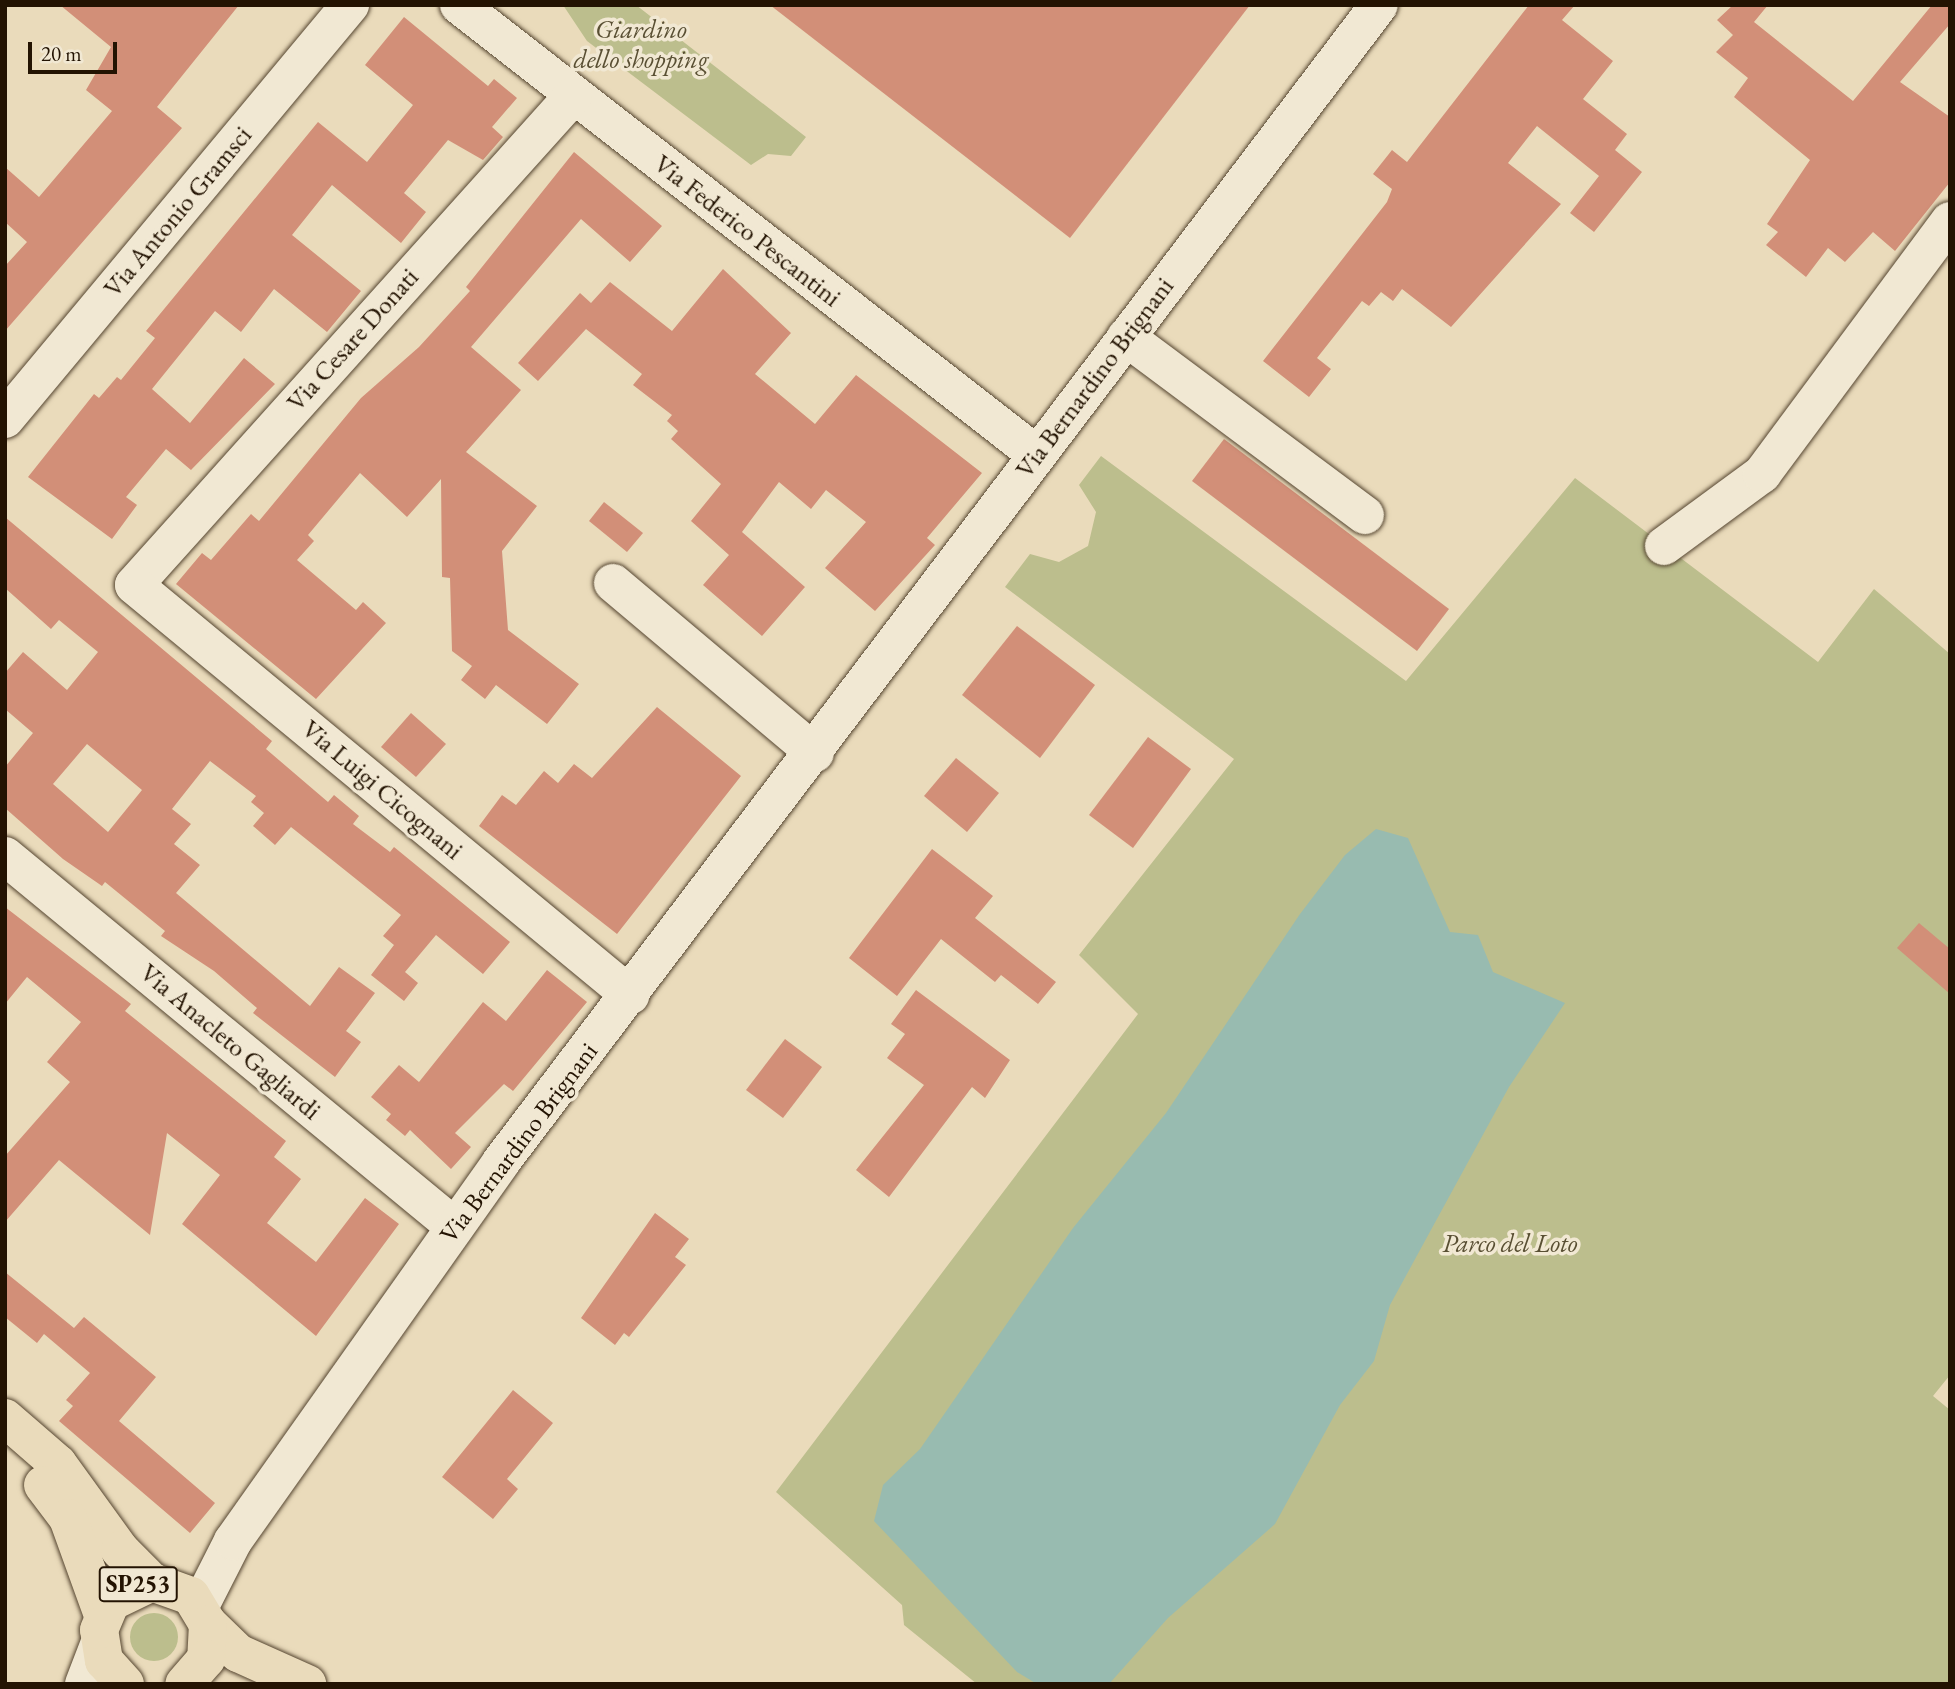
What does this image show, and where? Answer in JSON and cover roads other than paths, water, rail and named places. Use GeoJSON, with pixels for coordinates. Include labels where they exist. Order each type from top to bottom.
{"type":"FeatureCollection","features":[{"type":"Feature","properties":{"kind":"main road","name":"SP253"},"geometry":{"type":"LineString","coordinates":[[5,1418],[58,1464],[120,1550],[185,1600],[238,1653],[307,1684]]}},
{"type":"Feature","properties":{"kind":"main road","name":"SP253"},"geometry":{"type":"LineString","coordinates":[[5,1450],[68,1518],[101,1630],[125,1684]]}},
{"type":"Feature","properties":{"kind":"main road","name":"SP253"},"geometry":{"type":"LineString","coordinates":[[101,1630],[123,1591],[185,1600]]}},
{"type":"Feature","properties":{"kind":"main road","name":"SP253"},"geometry":{"type":"LineString","coordinates":[[184,1684],[205,1659],[185,1600]]}},
{"type":"Feature","properties":{"kind":"street","name":"Via Antonio Gramsci"},"geometry":{"type":"LineString","coordinates":[[5,419],[350,5]]}},
{"type":"Feature","properties":{"kind":"street","name":"Via Federico Pescantini"},"geometry":{"type":"LineString","coordinates":[[459,5],[1037,455]]}},
{"type":"Feature","properties":{"kind":"street","name":"Via Bernardino Brignani"},"geometry":{"type":"LineString","coordinates":[[185,1600],[233,1541],[455,1227],[1379,5]]}},
{"type":"Feature","properties":{"kind":"street","name":"Via Cesare Donati"},"geometry":{"type":"LineString","coordinates":[[134,585],[573,96]]}},
{"type":"Feature","properties":{"kind":"street"},"geometry":{"type":"LineString","coordinates":[[1664,546],[1762,474],[1950,220]]}},
{"type":"Feature","properties":{"kind":"street"},"geometry":{"type":"LineString","coordinates":[[1126,337],[1365,515]]}},
{"type":"Feature","properties":{"kind":"street"},"geometry":{"type":"LineString","coordinates":[[613,583],[815,753]]}},
{"type":"Feature","properties":{"kind":"street","name":"Via Luigi Cicognani"},"geometry":{"type":"LineString","coordinates":[[134,585],[630,995]]}},
{"type":"Feature","properties":{"kind":"street","name":"Via Anacleto Gagliardi"},"geometry":{"type":"LineString","coordinates":[[5,856],[455,1227]]}},
{"type":"Feature","properties":{"kind":"street"},"geometry":{"type":"LineString","coordinates":[[84,1684],[101,1630]]}},
{"type":"Feature","properties":{"kind":"water"},"geometry":{"type":"Polygon","coordinates":[[[1376,829],[1408,838],[1450,932],[1478,935],[1493,972],[1565,1003],[1509,1087],[1390,1305],[1374,1361],[1340,1405],[1275,1524],[1168,1618],[1109,1684],[1037,1684],[1017,1672],[874,1521],[883,1485],[920,1449],[1073,1228],[1166,1113],[1300,914],[1345,855],[1376,829]]]}},
{"type":"Feature","properties":{"kind":"park label","name":"Giardino dello shopping"},"geometry":{"type":"Point","coordinates":[641,45]}},
{"type":"Feature","properties":{"kind":"park label","name":"Parco del Loto"},"geometry":{"type":"Point","coordinates":[1510,1244]}}]}
